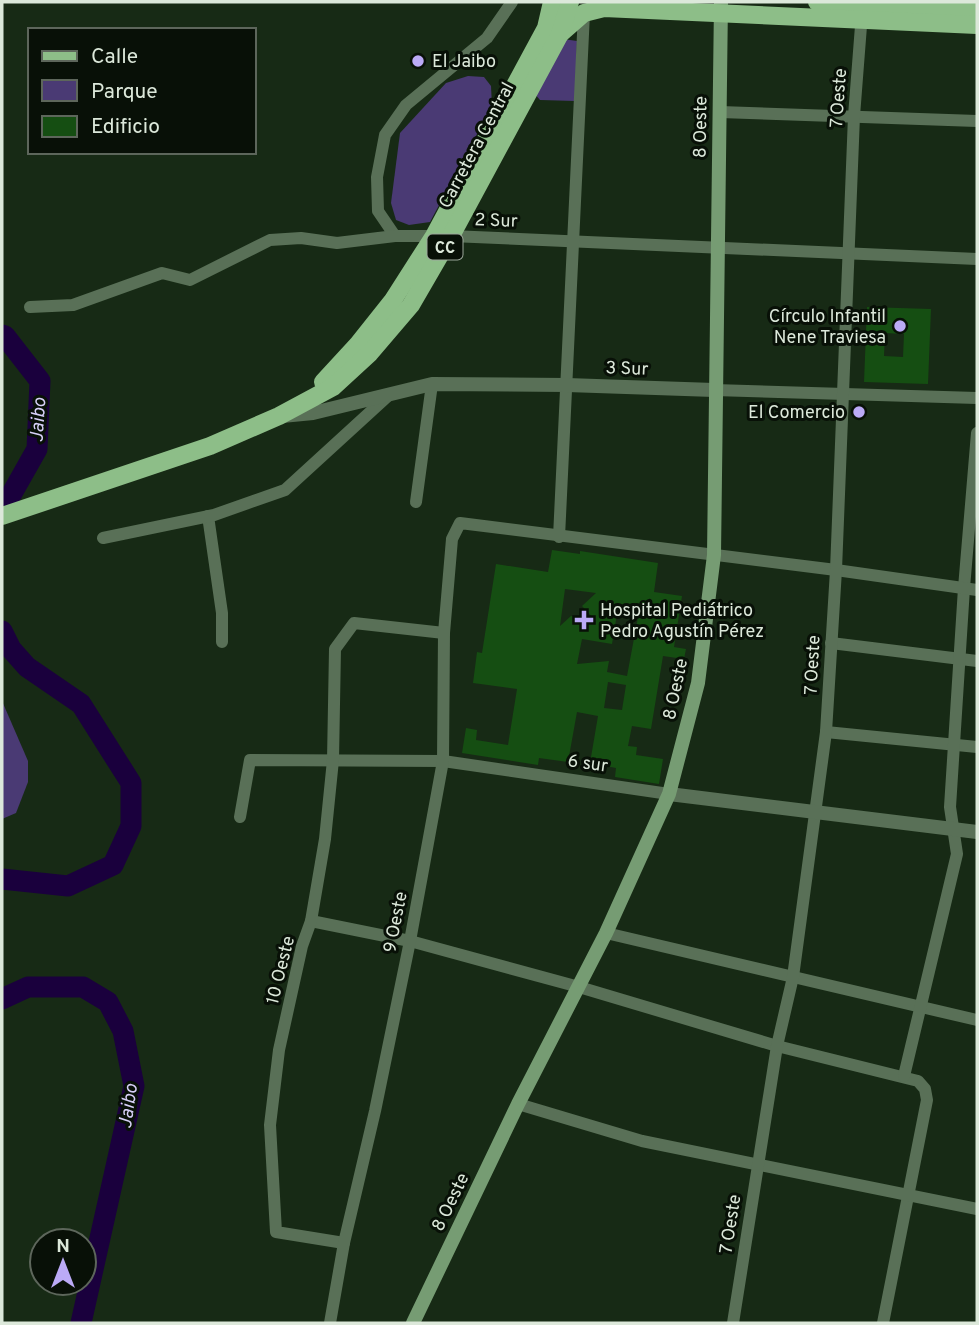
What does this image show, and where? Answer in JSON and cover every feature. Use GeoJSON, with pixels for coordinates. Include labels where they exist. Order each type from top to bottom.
{"type":"FeatureCollection","features":[{"type":"Feature","properties":{"kind":"main road"},"geometry":{"type":"LineString","coordinates":[[817,2],[977,25]]}},
{"type":"Feature","properties":{"kind":"main road"},"geometry":{"type":"LineString","coordinates":[[580,6],[977,9]]}},
{"type":"Feature","properties":{"kind":"main road","name":"Carretera Central"},"geometry":{"type":"LineString","coordinates":[[2,516],[210,446],[279,416],[333,387],[370,353],[411,305],[443,236],[553,31],[580,6]]}},
{"type":"Feature","properties":{"kind":"main road","name":"8 Oeste"},"geometry":{"type":"LineString","coordinates":[[413,1323],[518,1104],[606,933],[668,794],[698,683],[714,555],[720,7]]}},
{"type":"Feature","properties":{"kind":"street"},"geometry":{"type":"LineString","coordinates":[[395,236],[378,211],[377,177],[385,135],[406,105],[487,38],[512,2]]}},
{"type":"Feature","properties":{"kind":"street"},"geometry":{"type":"LineString","coordinates":[[580,6],[575,241],[559,537],[970,589]]}},
{"type":"Feature","properties":{"kind":"street","name":"7 Oeste"},"geometry":{"type":"LineString","coordinates":[[733,1323],[777,1046],[793,977],[826,732],[836,570],[854,116],[862,8]]}},
{"type":"Feature","properties":{"kind":"street"},"geometry":{"type":"LineString","coordinates":[[720,112],[977,121]]}},
{"type":"Feature","properties":{"kind":"street","name":"2 Sur"},"geometry":{"type":"LineString","coordinates":[[30,307],[73,305],[162,273],[190,280],[270,240],[301,238],[337,243],[395,236],[443,236],[977,260]]}},
{"type":"Feature","properties":{"kind":"street"},"geometry":{"type":"LineString","coordinates":[[416,502],[432,384]]}},
{"type":"Feature","properties":{"kind":"street","name":"3 Sur"},"geometry":{"type":"LineString","coordinates":[[279,416],[313,413],[432,384],[567,385],[977,398]]}},
{"type":"Feature","properties":{"kind":"street"},"geometry":{"type":"LineString","coordinates":[[103,538],[208,516],[285,490],[390,394]]}},
{"type":"Feature","properties":{"kind":"street"},"geometry":{"type":"LineString","coordinates":[[904,1076],[957,854],[950,807],[961,659],[970,589],[977,433]]}},
{"type":"Feature","properties":{"kind":"street"},"geometry":{"type":"LineString","coordinates":[[208,516],[222,613],[222,642]]}},
{"type":"Feature","properties":{"kind":"street","name":"9 Oeste"},"geometry":{"type":"LineString","coordinates":[[330,1323],[344,1243],[375,1111],[410,941],[443,761],[444,633],[452,539],[460,523],[559,537]]}},
{"type":"Feature","properties":{"kind":"street","name":"10 Oeste"},"geometry":{"type":"LineString","coordinates":[[344,1243],[276,1232],[270,1125],[279,1050],[302,946],[311,921],[325,839],[332,760],[335,649],[354,623],[444,633]]}},
{"type":"Feature","properties":{"kind":"street"},"geometry":{"type":"LineString","coordinates":[[831,643],[977,661]]}},
{"type":"Feature","properties":{"kind":"street"},"geometry":{"type":"LineString","coordinates":[[826,732],[977,747]]}},
{"type":"Feature","properties":{"kind":"street","name":"6 sur"},"geometry":{"type":"LineString","coordinates":[[240,817],[250,760],[443,761],[668,794],[977,832]]}},
{"type":"Feature","properties":{"kind":"street"},"geometry":{"type":"LineString","coordinates":[[311,921],[410,941],[579,987],[777,1046],[918,1081],[925,1089],[927,1100],[883,1323]]}},
{"type":"Feature","properties":{"kind":"street"},"geometry":{"type":"LineString","coordinates":[[606,933],[977,1020]]}},
{"type":"Feature","properties":{"kind":"street"},"geometry":{"type":"LineString","coordinates":[[518,1104],[642,1140],[757,1166],[977,1209]]}},
{"type":"Feature","properties":{"kind":"green space"},"geometry":{"type":"Polygon","coordinates":[[[563,39],[577,41],[575,101],[540,100],[534,93],[563,39]]]}},
{"type":"Feature","properties":{"kind":"green space"},"geometry":{"type":"Polygon","coordinates":[[[468,76],[484,77],[491,86],[492,106],[430,222],[409,225],[396,220],[391,203],[400,133],[446,83],[468,76]]]}},
{"type":"Feature","properties":{"kind":"green space"},"geometry":{"type":"Polygon","coordinates":[[[2,701],[28,761],[28,782],[16,813],[2,819],[2,701]]]}},
{"type":"Feature","properties":{"kind":"building"},"geometry":{"type":"Polygon","coordinates":[[[867,307],[931,309],[928,384],[864,382],[867,307]],[[885,333],[884,356],[903,357],[904,334],[885,333]]]}},
{"type":"Feature","properties":{"kind":"building","name":"Hospital Pediátrico Pedro Agustín Pérez"},"geometry":{"type":"Polygon","coordinates":[[[552,550],[580,554],[580,551],[658,563],[654,592],[682,596],[674,647],[686,649],[684,659],[663,656],[651,729],[632,726],[628,746],[637,747],[636,755],[663,759],[659,784],[615,777],[616,768],[590,763],[598,716],[577,712],[568,762],[539,758],[538,765],[462,753],[466,728],[477,730],[476,740],[508,745],[517,689],[473,683],[477,652],[482,653],[496,564],[548,572],[552,550]],[[565,589],[560,626],[571,616],[595,620],[582,606],[596,593],[565,589]],[[617,614],[612,644],[582,639],[577,664],[609,661],[607,672],[627,676],[638,617],[617,614]],[[608,682],[604,708],[622,710],[626,685],[608,682]]]}},
{"type":"Feature","properties":{"kind":"waterway","name":"Jaibo"},"geometry":{"type":"LineString","coordinates":[[2,335],[40,381],[37,449],[2,511]]}},
{"type":"Feature","properties":{"kind":"waterway","name":"Jaibo"},"geometry":{"type":"LineString","coordinates":[[2,631],[11,649],[27,667],[81,704],[131,783],[131,826],[113,865],[68,886],[2,879]]}},
{"type":"Feature","properties":{"kind":"waterway","name":"Jaibo"},"geometry":{"type":"LineString","coordinates":[[2,999],[28,987],[83,987],[108,1002],[123,1031],[134,1086],[81,1323]]}},
{"type":"Feature","properties":{"kind":"place","name":"El Jaibo"},"geometry":{"type":"Point","coordinates":[418,61]}},
{"type":"Feature","properties":{"kind":"place","name":"Círculo Infantil Nene Traviesa"},"geometry":{"type":"Point","coordinates":[900,326]}},
{"type":"Feature","properties":{"kind":"place","name":"El Comercio"},"geometry":{"type":"Point","coordinates":[859,412]}},
{"type":"Feature","properties":{"kind":"place","name":"Hospital Pediátrico Pedro Agustín Pérez"},"geometry":{"type":"Point","coordinates":[584,620]}}]}
